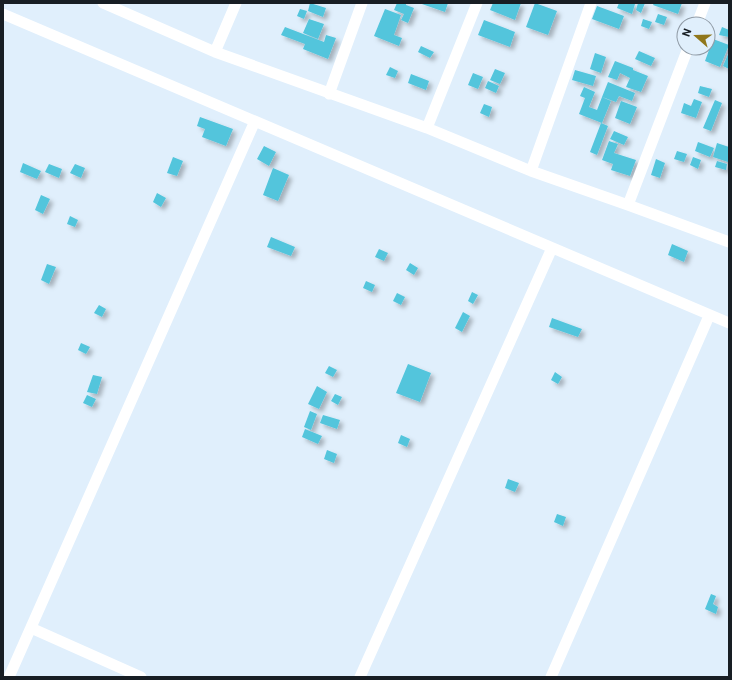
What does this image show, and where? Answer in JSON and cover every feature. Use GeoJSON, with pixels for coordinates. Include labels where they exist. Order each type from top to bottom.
{"type":"FeatureCollection","features":[{"type":"Feature","properties":{"kind":"street"},"geometry":{"type":"LineString","coordinates":[[103,3],[215,52],[427,128],[531,171],[729,242]]}},
{"type":"Feature","properties":{"kind":"street"},"geometry":{"type":"LineString","coordinates":[[215,52],[236,3]]}},
{"type":"Feature","properties":{"kind":"street"},"geometry":{"type":"LineString","coordinates":[[329,94],[362,3]]}},
{"type":"Feature","properties":{"kind":"street"},"geometry":{"type":"LineString","coordinates":[[427,128],[477,3]]}},
{"type":"Feature","properties":{"kind":"street"},"geometry":{"type":"LineString","coordinates":[[531,171],[591,3]]}},
{"type":"Feature","properties":{"kind":"street"},"geometry":{"type":"LineString","coordinates":[[700,16],[705,3]]}},
{"type":"Feature","properties":{"kind":"street"},"geometry":{"type":"LineString","coordinates":[[3,14],[709,316],[729,323]]}},
{"type":"Feature","properties":{"kind":"street"},"geometry":{"type":"LineString","coordinates":[[628,205],[685,56]]}},
{"type":"Feature","properties":{"kind":"street"},"geometry":{"type":"LineString","coordinates":[[9,677],[256,121]]}},
{"type":"Feature","properties":{"kind":"street"},"geometry":{"type":"LineString","coordinates":[[360,677],[552,248]]}},
{"type":"Feature","properties":{"kind":"street"},"geometry":{"type":"LineString","coordinates":[[551,677],[709,316]]}},
{"type":"Feature","properties":{"kind":"street"},"geometry":{"type":"LineString","coordinates":[[31,628],[141,677]]}},
{"type":"Feature","properties":{"kind":"building"},"geometry":{"type":"Polygon","coordinates":[[[310,3],[326,8],[323,17],[308,11],[310,3]]]}},
{"type":"Feature","properties":{"kind":"building"},"geometry":{"type":"Polygon","coordinates":[[[397,3],[406,3],[406,5],[414,8],[408,23],[401,20],[404,14],[394,10],[397,3]]]}},
{"type":"Feature","properties":{"kind":"building"},"geometry":{"type":"Polygon","coordinates":[[[419,3],[448,3],[445,12],[419,3]]]}},
{"type":"Feature","properties":{"kind":"building"},"geometry":{"type":"Polygon","coordinates":[[[493,3],[521,3],[515,20],[490,10],[493,3]]]}},
{"type":"Feature","properties":{"kind":"building"},"geometry":{"type":"Polygon","coordinates":[[[535,3],[557,11],[548,35],[526,27],[535,3]]]}},
{"type":"Feature","properties":{"kind":"building"},"geometry":{"type":"Polygon","coordinates":[[[619,3],[635,4],[632,14],[617,8],[619,3]]]}},
{"type":"Feature","properties":{"kind":"building"},"geometry":{"type":"Polygon","coordinates":[[[638,3],[645,3],[641,13],[636,10],[638,3]]]}},
{"type":"Feature","properties":{"kind":"building"},"geometry":{"type":"Polygon","coordinates":[[[654,3],[682,3],[678,14],[653,5],[654,3]]]}},
{"type":"Feature","properties":{"kind":"building"},"geometry":{"type":"Polygon","coordinates":[[[597,6],[624,16],[619,29],[592,19],[597,6]]]}},
{"type":"Feature","properties":{"kind":"building"},"geometry":{"type":"Polygon","coordinates":[[[300,9],[307,11],[304,19],[297,16],[300,9]]]}},
{"type":"Feature","properties":{"kind":"building"},"geometry":{"type":"Polygon","coordinates":[[[385,9],[401,15],[394,35],[402,38],[399,46],[374,36],[385,9]]]}},
{"type":"Feature","properties":{"kind":"building"},"geometry":{"type":"Polygon","coordinates":[[[658,14],[667,17],[664,25],[655,22],[658,14]]]}},
{"type":"Feature","properties":{"kind":"building"},"geometry":{"type":"Polygon","coordinates":[[[309,19],[324,24],[318,39],[303,33],[309,19]]]}},
{"type":"Feature","properties":{"kind":"building"},"geometry":{"type":"Polygon","coordinates":[[[643,19],[652,22],[649,29],[641,26],[643,19]]]}},
{"type":"Feature","properties":{"kind":"building"},"geometry":{"type":"Polygon","coordinates":[[[484,20],[515,32],[510,47],[478,35],[484,20]]]}},
{"type":"Feature","properties":{"kind":"building"},"geometry":{"type":"Polygon","coordinates":[[[285,27],[324,42],[326,35],[336,38],[328,59],[303,49],[305,44],[281,35],[285,27]]]}},
{"type":"Feature","properties":{"kind":"building"},"geometry":{"type":"Polygon","coordinates":[[[722,27],[729,30],[729,37],[719,35],[722,27]]]}},
{"type":"Feature","properties":{"kind":"building"},"geometry":{"type":"Polygon","coordinates":[[[716,40],[729,45],[720,67],[705,61],[707,56],[716,56],[716,40]]]}},
{"type":"Feature","properties":{"kind":"building"},"geometry":{"type":"Polygon","coordinates":[[[421,46],[434,52],[430,58],[418,52],[421,46]]]}},
{"type":"Feature","properties":{"kind":"building"},"geometry":{"type":"Polygon","coordinates":[[[639,51],[655,58],[651,66],[635,59],[639,51]]]}},
{"type":"Feature","properties":{"kind":"building"},"geometry":{"type":"Polygon","coordinates":[[[729,52],[729,69],[723,66],[729,52]]]}},
{"type":"Feature","properties":{"kind":"building"},"geometry":{"type":"Polygon","coordinates":[[[595,53],[606,57],[601,73],[590,69],[595,53]]]}},
{"type":"Feature","properties":{"kind":"building"},"geometry":{"type":"Polygon","coordinates":[[[615,61],[648,76],[641,92],[626,87],[630,78],[620,73],[617,80],[608,77],[615,61]]]}},
{"type":"Feature","properties":{"kind":"building"},"geometry":{"type":"Polygon","coordinates":[[[390,67],[398,71],[395,78],[386,75],[390,67]]]}},
{"type":"Feature","properties":{"kind":"building"},"geometry":{"type":"Polygon","coordinates":[[[495,69],[505,73],[500,84],[490,80],[495,69]]]}},
{"type":"Feature","properties":{"kind":"building"},"geometry":{"type":"Polygon","coordinates":[[[575,70],[596,76],[593,86],[572,80],[575,70]]]}},
{"type":"Feature","properties":{"kind":"building"},"geometry":{"type":"Polygon","coordinates":[[[473,73],[483,77],[478,89],[468,85],[473,73]]]}},
{"type":"Feature","properties":{"kind":"building"},"geometry":{"type":"Polygon","coordinates":[[[411,74],[429,81],[426,90],[408,83],[411,74]]]}},
{"type":"Feature","properties":{"kind":"building"},"geometry":{"type":"Polygon","coordinates":[[[488,81],[499,86],[496,93],[485,88],[488,81]]]}},
{"type":"Feature","properties":{"kind":"building"},"geometry":{"type":"Polygon","coordinates":[[[608,82],[635,93],[632,101],[619,96],[616,102],[602,97],[608,82]]]}},
{"type":"Feature","properties":{"kind":"building"},"geometry":{"type":"Polygon","coordinates":[[[700,86],[712,89],[709,97],[698,93],[700,86]]]}},
{"type":"Feature","properties":{"kind":"building"},"geometry":{"type":"Polygon","coordinates":[[[584,87],[595,92],[589,107],[597,110],[602,97],[611,101],[602,123],[579,114],[585,98],[580,96],[584,87]]]}},
{"type":"Feature","properties":{"kind":"building"},"geometry":{"type":"Polygon","coordinates":[[[694,99],[702,102],[696,118],[681,113],[684,103],[691,106],[694,99]]]}},
{"type":"Feature","properties":{"kind":"building"},"geometry":{"type":"Polygon","coordinates":[[[715,100],[722,103],[711,131],[703,128],[715,100]]]}},
{"type":"Feature","properties":{"kind":"building"},"geometry":{"type":"Polygon","coordinates":[[[621,101],[637,107],[630,124],[615,118],[621,101]]]}},
{"type":"Feature","properties":{"kind":"building"},"geometry":{"type":"Polygon","coordinates":[[[484,104],[492,107],[489,117],[480,113],[484,104]]]}},
{"type":"Feature","properties":{"kind":"building"},"geometry":{"type":"Polygon","coordinates":[[[200,117],[233,129],[226,146],[202,137],[205,129],[197,126],[200,117]]]}},
{"type":"Feature","properties":{"kind":"building"},"geometry":{"type":"Polygon","coordinates":[[[601,123],[608,126],[597,155],[590,152],[601,123]]]}},
{"type":"Feature","properties":{"kind":"building"},"geometry":{"type":"Polygon","coordinates":[[[614,131],[628,137],[624,145],[610,139],[614,131]]]}},
{"type":"Feature","properties":{"kind":"building"},"geometry":{"type":"Polygon","coordinates":[[[609,141],[618,144],[614,153],[636,160],[630,176],[611,170],[613,164],[602,160],[609,141]]]}},
{"type":"Feature","properties":{"kind":"building"},"geometry":{"type":"Polygon","coordinates":[[[698,142],[714,148],[710,157],[695,151],[698,142]]]}},
{"type":"Feature","properties":{"kind":"building"},"geometry":{"type":"Polygon","coordinates":[[[717,143],[729,147],[728,162],[713,157],[717,143]]]}},
{"type":"Feature","properties":{"kind":"building"},"geometry":{"type":"Polygon","coordinates":[[[264,146],[276,152],[269,166],[257,159],[264,146]]]}},
{"type":"Feature","properties":{"kind":"building"},"geometry":{"type":"Polygon","coordinates":[[[677,151],[687,154],[684,162],[674,159],[677,151]]]}},
{"type":"Feature","properties":{"kind":"building"},"geometry":{"type":"Polygon","coordinates":[[[173,157],[183,161],[177,176],[167,173],[173,157]]]}},
{"type":"Feature","properties":{"kind":"building"},"geometry":{"type":"Polygon","coordinates":[[[693,157],[701,160],[698,169],[690,165],[693,157]]]}},
{"type":"Feature","properties":{"kind":"building"},"geometry":{"type":"Polygon","coordinates":[[[656,159],[665,163],[660,178],[651,175],[656,159]]]}},
{"type":"Feature","properties":{"kind":"building"},"geometry":{"type":"Polygon","coordinates":[[[717,161],[727,164],[726,170],[715,167],[717,161]]]}},
{"type":"Feature","properties":{"kind":"building"},"geometry":{"type":"Polygon","coordinates":[[[23,163],[41,171],[37,179],[20,172],[23,163]]]}},
{"type":"Feature","properties":{"kind":"building"},"geometry":{"type":"Polygon","coordinates":[[[49,164],[62,169],[59,178],[45,172],[49,164]]]}},
{"type":"Feature","properties":{"kind":"building"},"geometry":{"type":"Polygon","coordinates":[[[75,164],[85,168],[81,178],[70,173],[75,164]]]}},
{"type":"Feature","properties":{"kind":"building"},"geometry":{"type":"Polygon","coordinates":[[[273,168],[289,175],[278,201],[263,195],[273,168]]]}},
{"type":"Feature","properties":{"kind":"building"},"geometry":{"type":"Polygon","coordinates":[[[157,193],[166,198],[161,207],[153,202],[157,193]]]}},
{"type":"Feature","properties":{"kind":"building"},"geometry":{"type":"Polygon","coordinates":[[[41,195],[50,199],[43,214],[35,210],[41,195]]]}},
{"type":"Feature","properties":{"kind":"building"},"geometry":{"type":"Polygon","coordinates":[[[70,216],[78,220],[75,227],[67,224],[70,216]]]}},
{"type":"Feature","properties":{"kind":"building"},"geometry":{"type":"Polygon","coordinates":[[[271,237],[295,247],[291,256],[267,247],[271,237]]]}},
{"type":"Feature","properties":{"kind":"building"},"geometry":{"type":"Polygon","coordinates":[[[672,244],[688,251],[684,262],[668,255],[672,244]]]}},
{"type":"Feature","properties":{"kind":"building"},"geometry":{"type":"Polygon","coordinates":[[[379,249],[388,253],[384,261],[375,257],[379,249]]]}},
{"type":"Feature","properties":{"kind":"building"},"geometry":{"type":"Polygon","coordinates":[[[410,263],[418,268],[414,275],[406,270],[410,263]]]}},
{"type":"Feature","properties":{"kind":"building"},"geometry":{"type":"Polygon","coordinates":[[[47,264],[56,267],[49,284],[41,280],[47,264]]]}},
{"type":"Feature","properties":{"kind":"building"},"geometry":{"type":"Polygon","coordinates":[[[366,281],[375,285],[372,292],[363,288],[366,281]]]}},
{"type":"Feature","properties":{"kind":"building"},"geometry":{"type":"Polygon","coordinates":[[[472,292],[478,295],[473,304],[468,301],[472,292]]]}},
{"type":"Feature","properties":{"kind":"building"},"geometry":{"type":"Polygon","coordinates":[[[397,293],[405,297],[401,305],[393,301],[397,293]]]}},
{"type":"Feature","properties":{"kind":"building"},"geometry":{"type":"Polygon","coordinates":[[[99,305],[106,309],[102,317],[94,313],[99,305]]]}},
{"type":"Feature","properties":{"kind":"building"},"geometry":{"type":"Polygon","coordinates":[[[463,312],[470,316],[462,332],[455,328],[463,312]]]}},
{"type":"Feature","properties":{"kind":"building"},"geometry":{"type":"Polygon","coordinates":[[[552,318],[582,329],[578,337],[549,327],[552,318]]]}},
{"type":"Feature","properties":{"kind":"building"},"geometry":{"type":"Polygon","coordinates":[[[81,343],[90,347],[86,354],[78,350],[81,343]]]}},
{"type":"Feature","properties":{"kind":"building"},"geometry":{"type":"Polygon","coordinates":[[[408,364],[431,373],[420,402],[396,393],[408,364]]]}},
{"type":"Feature","properties":{"kind":"building"},"geometry":{"type":"Polygon","coordinates":[[[329,366],[337,370],[333,377],[325,373],[329,366]]]}},
{"type":"Feature","properties":{"kind":"building"},"geometry":{"type":"Polygon","coordinates":[[[555,372],[562,377],[558,384],[551,380],[555,372]]]}},
{"type":"Feature","properties":{"kind":"building"},"geometry":{"type":"Polygon","coordinates":[[[93,375],[102,377],[97,394],[87,392],[93,375]]]}},
{"type":"Feature","properties":{"kind":"building"},"geometry":{"type":"Polygon","coordinates":[[[317,386],[327,392],[319,409],[308,404],[317,386]]]}},
{"type":"Feature","properties":{"kind":"building"},"geometry":{"type":"Polygon","coordinates":[[[335,394],[342,397],[338,405],[331,401],[335,394]]]}},
{"type":"Feature","properties":{"kind":"building"},"geometry":{"type":"Polygon","coordinates":[[[87,395],[96,399],[92,407],[83,403],[87,395]]]}},
{"type":"Feature","properties":{"kind":"building"},"geometry":{"type":"Polygon","coordinates":[[[310,411],[317,414],[311,430],[304,427],[310,411]]]}},
{"type":"Feature","properties":{"kind":"building"},"geometry":{"type":"Polygon","coordinates":[[[323,415],[340,420],[337,429],[320,423],[323,415]]]}},
{"type":"Feature","properties":{"kind":"building"},"geometry":{"type":"Polygon","coordinates":[[[305,429],[322,436],[318,444],[302,437],[305,429]]]}},
{"type":"Feature","properties":{"kind":"building"},"geometry":{"type":"Polygon","coordinates":[[[401,435],[410,439],[407,447],[398,443],[401,435]]]}},
{"type":"Feature","properties":{"kind":"building"},"geometry":{"type":"Polygon","coordinates":[[[327,450],[337,454],[334,463],[324,459],[327,450]]]}},
{"type":"Feature","properties":{"kind":"building"},"geometry":{"type":"Polygon","coordinates":[[[508,479],[519,483],[515,492],[505,488],[508,479]]]}},
{"type":"Feature","properties":{"kind":"building"},"geometry":{"type":"Polygon","coordinates":[[[557,514],[566,517],[563,526],[554,522],[557,514]]]}},
{"type":"Feature","properties":{"kind":"building"},"geometry":{"type":"Polygon","coordinates":[[[711,594],[716,596],[713,604],[718,607],[716,614],[705,609],[711,594]]]}}]}
